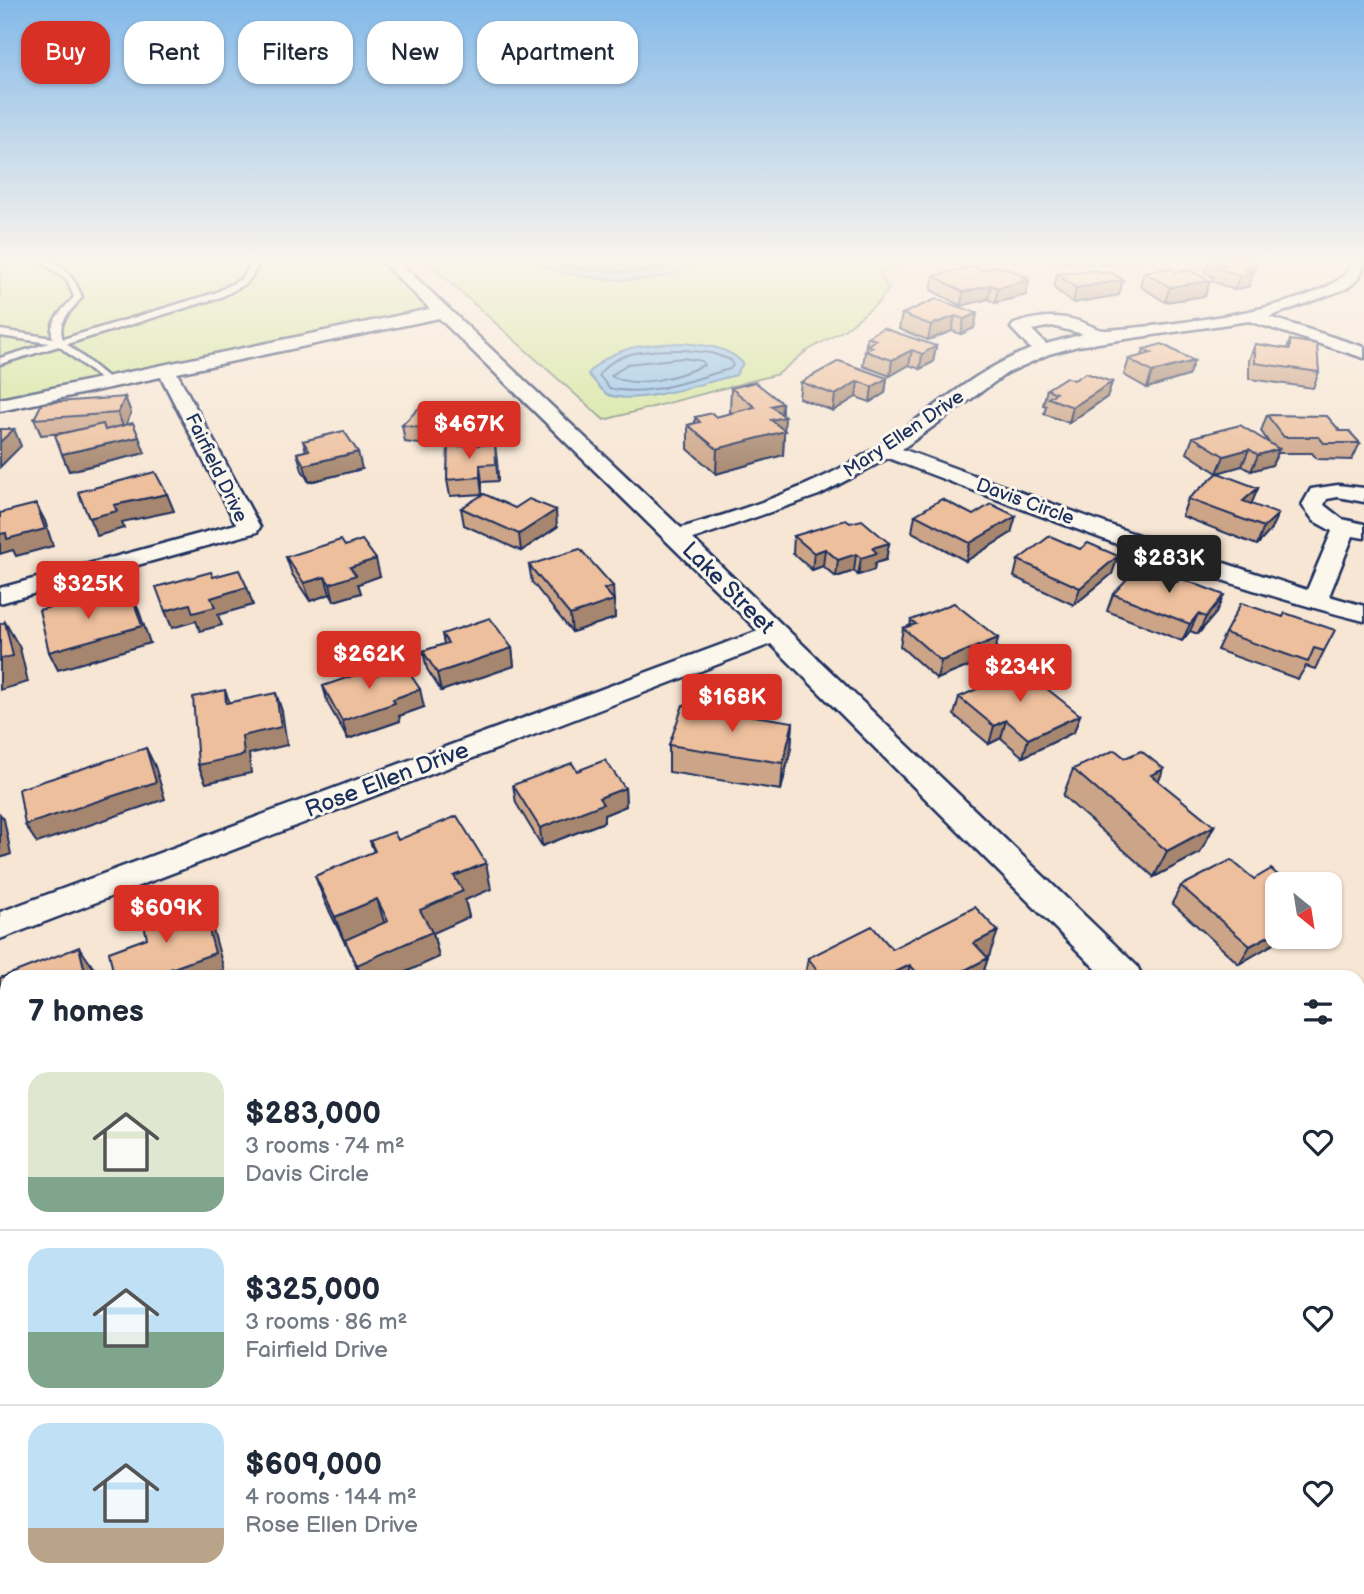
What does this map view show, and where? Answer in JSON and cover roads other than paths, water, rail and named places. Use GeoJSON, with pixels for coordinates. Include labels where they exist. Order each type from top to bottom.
{"type":"FeatureCollection","features":[{"type":"Feature","properties":{"kind":"street"},"geometry":{"type":"LineString","coordinates":[[0,405],[334,334]]}},
{"type":"Feature","properties":{"kind":"street","name":"Lake Street"},"geometry":{"type":"LineString","coordinates":[[465,334],[677,537],[1119,970]]}},
{"type":"Feature","properties":{"kind":"street"},"geometry":{"type":"LineString","coordinates":[[1026,334],[1042,350]]}},
{"type":"Feature","properties":{"kind":"street"},"geometry":{"type":"LineString","coordinates":[[1097,334],[1101,336]]}},
{"type":"Feature","properties":{"kind":"street","name":"Mary Ellen Drive"},"geometry":{"type":"LineString","coordinates":[[677,537],[787,502],[837,480],[887,450],[997,371],[1042,350],[1114,334]]}},
{"type":"Feature","properties":{"kind":"street"},"geometry":{"type":"LineString","coordinates":[[1307,334],[1364,353]]}},
{"type":"Feature","properties":{"kind":"street","name":"Fairfield Drive"},"geometry":{"type":"LineString","coordinates":[[0,596],[249,527],[166,369]]}},
{"type":"Feature","properties":{"kind":"street","name":"Davis Circle"},"geometry":{"type":"LineString","coordinates":[[887,450],[1084,524],[1315,601],[1364,614]]}},
{"type":"Feature","properties":{"kind":"street"},"geometry":{"type":"LineString","coordinates":[[1315,601],[1355,530],[1322,517],[1312,505],[1314,499],[1327,492],[1364,495]]}},
{"type":"Feature","properties":{"kind":"street","name":"Rose Ellen Drive"},"geometry":{"type":"LineString","coordinates":[[0,926],[774,634]]}},
{"type":"Feature","properties":{"kind":"lane"},"geometry":{"type":"LineString","coordinates":[[9,334],[59,342],[108,382]]}},
{"type":"Feature","properties":{"kind":"lane"},"geometry":{"type":"LineString","coordinates":[[56,334],[59,342]]}},
{"type":"Feature","properties":{"kind":"lane"},"geometry":{"type":"LineString","coordinates":[[0,361],[85,334]]}},
{"type":"Feature","properties":{"kind":"water"},"geometry":{"type":"Polygon","coordinates":[[[683,343],[723,350],[743,363],[736,375],[634,398],[607,394],[588,374],[608,357],[631,348],[683,343]]]}}]}
